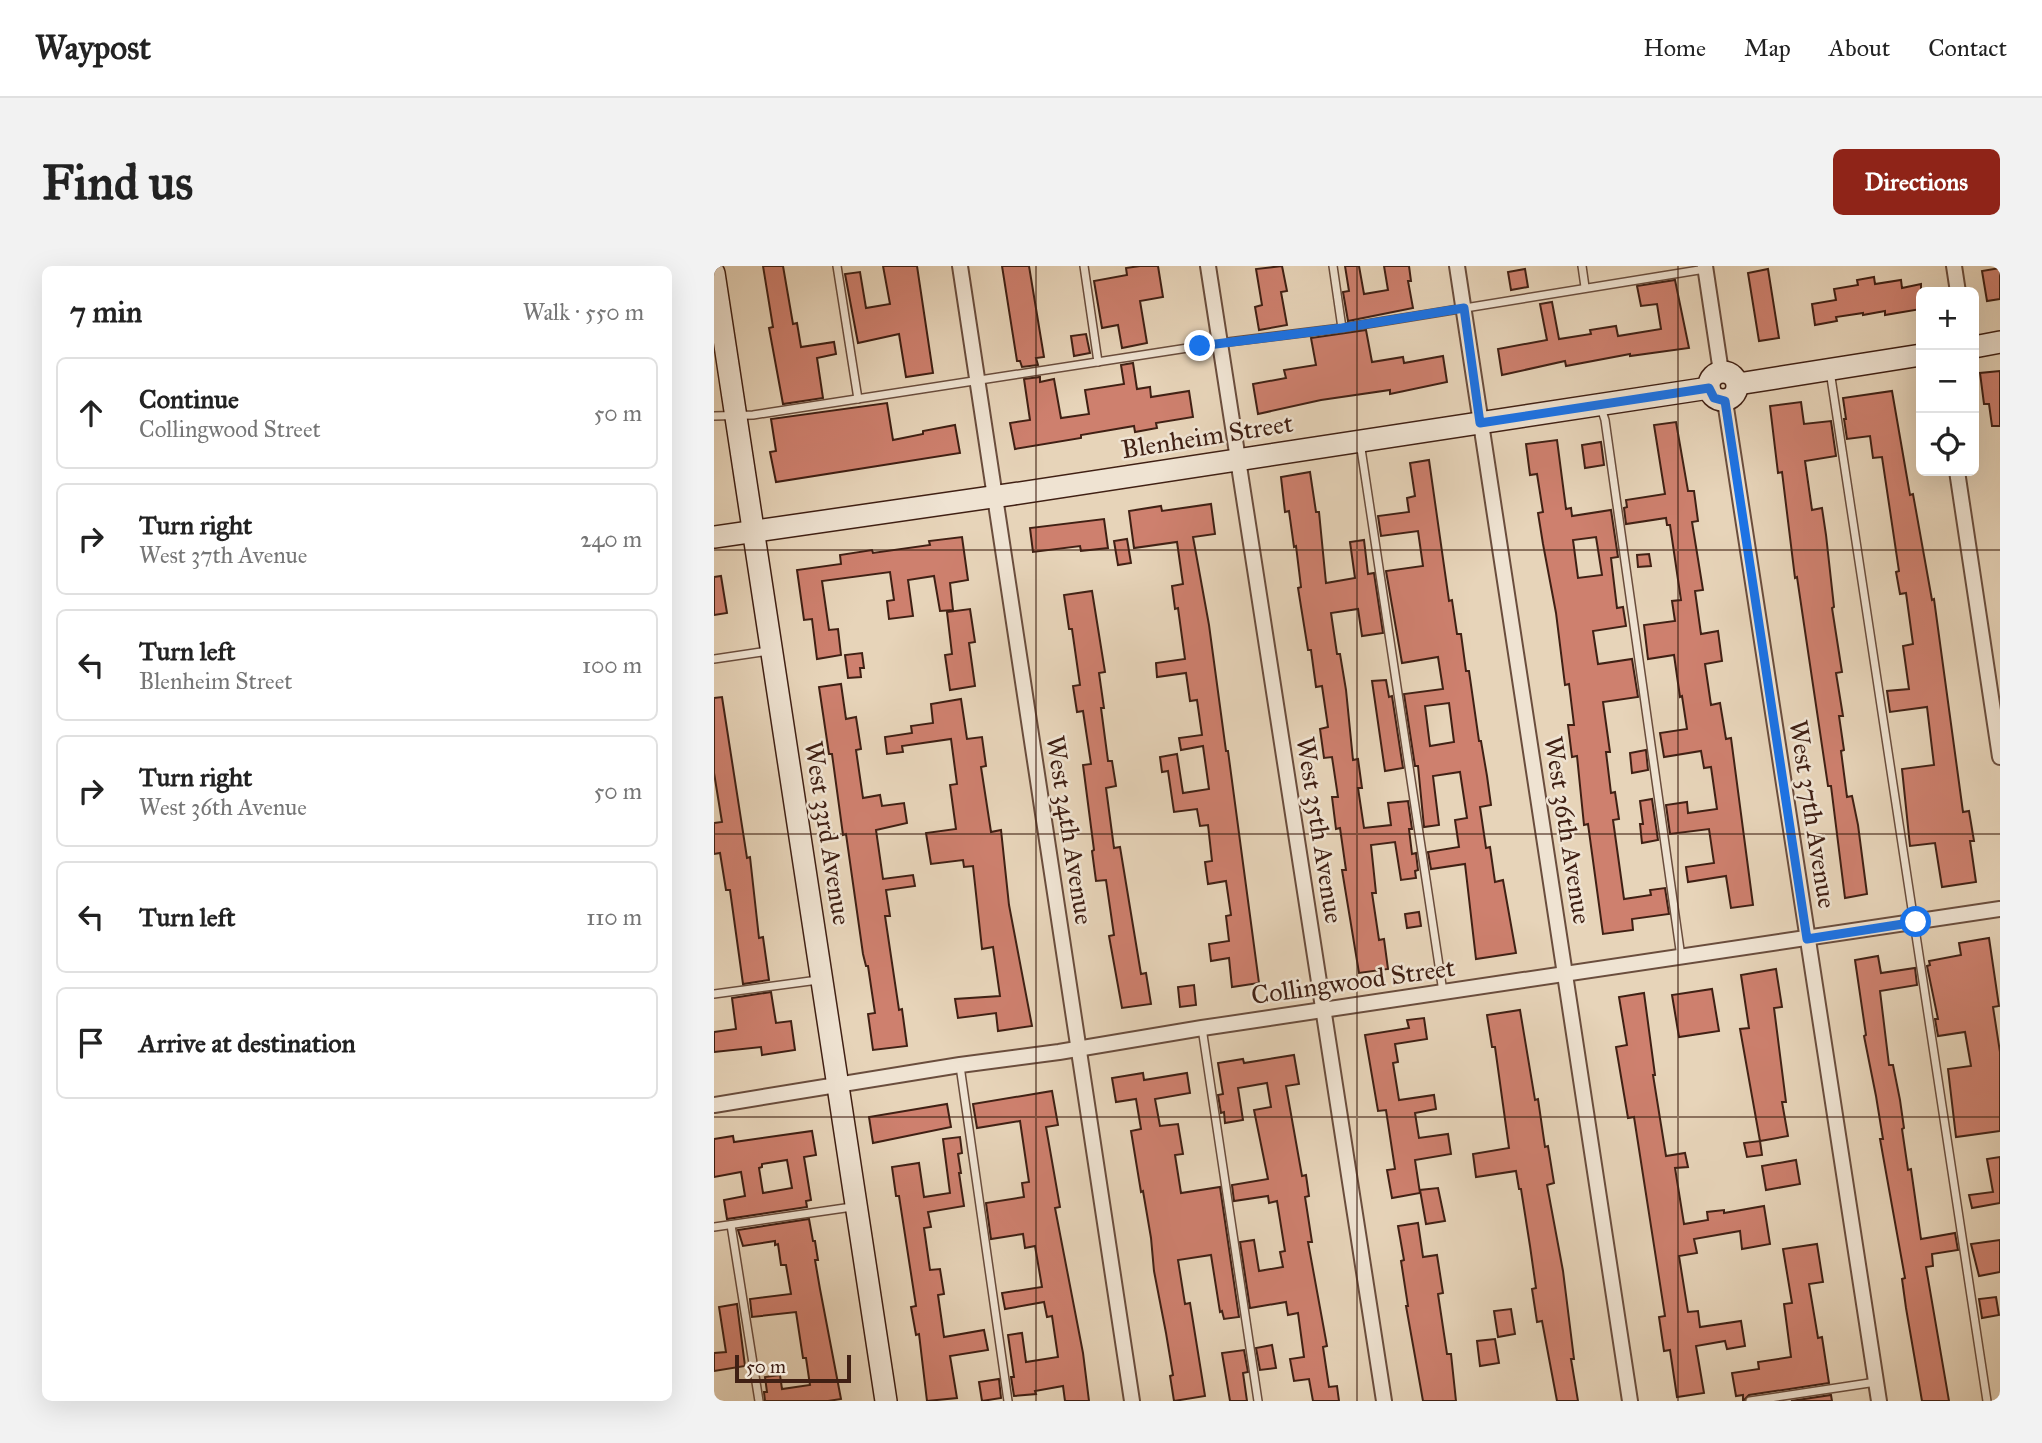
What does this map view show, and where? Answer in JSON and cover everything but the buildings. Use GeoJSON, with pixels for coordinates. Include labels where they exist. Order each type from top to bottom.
{"type":"FeatureCollection","features":[{"type":"Feature","properties":{"kind":"street","name":"West 34th Avenue"},"geometry":{"type":"LineString","coordinates":[[960,266],[1132,1401]]}},
{"type":"Feature","properties":{"kind":"street","name":"West 35th Avenue"},"geometry":{"type":"LineString","coordinates":[[1208,266],[1384,1401]]}},
{"type":"Feature","properties":{"kind":"street","name":"West 36th Avenue"},"geometry":{"type":"LineString","coordinates":[[1457,266],[1630,1401]]}},
{"type":"Feature","properties":{"kind":"street"},"geometry":{"type":"LineString","coordinates":[[1954,266],[1957,287]]}},
{"type":"Feature","properties":{"kind":"street","name":"West 37th Avenue"},"geometry":{"type":"LineString","coordinates":[[1705,267],[1879,1401]]}},
{"type":"Feature","properties":{"kind":"street","name":"West 33rd Avenue"},"geometry":{"type":"LineString","coordinates":[[714,273],[886,1401]]}},
{"type":"Feature","properties":{"kind":"street"},"geometry":{"type":"LineString","coordinates":[[1979,345],[2000,342]]}},
{"type":"Feature","properties":{"kind":"street","name":"Blenheim Street"},"geometry":{"type":"LineString","coordinates":[[714,537],[1360,442],[1916,356]]}},
{"type":"Feature","properties":{"kind":"street"},"geometry":{"type":"LineString","coordinates":[[1958,476],[2000,757]]}},
{"type":"Feature","properties":{"kind":"street","name":"Collingwood Street"},"geometry":{"type":"LineString","coordinates":[[714,1105],[1202,1028],[2000,909]]}},
{"type":"Feature","properties":{"kind":"lane"},"geometry":{"type":"LineString","coordinates":[[837,266],[858,399]]}},
{"type":"Feature","properties":{"kind":"lane"},"geometry":{"type":"LineString","coordinates":[[1084,266],[1098,362]]}},
{"type":"Feature","properties":{"kind":"lane"},"geometry":{"type":"LineString","coordinates":[[1333,266],[1342,328]]}},
{"type":"Feature","properties":{"kind":"lane"},"geometry":{"type":"LineString","coordinates":[[1582,266],[1585,287]]}},
{"type":"Feature","properties":{"kind":"lane"},"geometry":{"type":"LineString","coordinates":[[714,416],[753,415],[1342,328],[1705,267]]}},
{"type":"Feature","properties":{"kind":"lane"},"geometry":{"type":"LineString","coordinates":[[1830,370],[1987,1401]]}},
{"type":"Feature","properties":{"kind":"lane"},"geometry":{"type":"LineString","coordinates":[[1599,405],[1605,420],[1681,958]]}},
{"type":"Feature","properties":{"kind":"lane"},"geometry":{"type":"LineString","coordinates":[[1360,442],[1443,992]]}},
{"type":"Feature","properties":{"kind":"lane"},"geometry":{"type":"LineString","coordinates":[[714,659],[772,650]]}},
{"type":"Feature","properties":{"kind":"lane"},"geometry":{"type":"LineString","coordinates":[[714,994],[822,979]]}},
{"type":"Feature","properties":{"kind":"lane"},"geometry":{"type":"LineString","coordinates":[[1202,1028],[1258,1401]]}},
{"type":"Feature","properties":{"kind":"lane"},"geometry":{"type":"LineString","coordinates":[[960,1065],[1009,1401]]}},
{"type":"Feature","properties":{"kind":"lane"},"geometry":{"type":"LineString","coordinates":[[714,1227],[856,1207]]}},
{"type":"Feature","properties":{"kind":"lane"},"geometry":{"type":"LineString","coordinates":[[731,1225],[759,1401]]}},
{"type":"Feature","properties":{"kind":"lane"},"geometry":{"type":"LineString","coordinates":[[1750,1401],[1876,1382]]}},
{"type":"Feature","properties":{"kind":"route"},"geometry":{"type":"LineString","coordinates":[[1200,346],[1342,328],[1464,308],[1480,423],[1709,388],[1714,398],[1725,401],[1807,939],[1916,922]]}}]}
